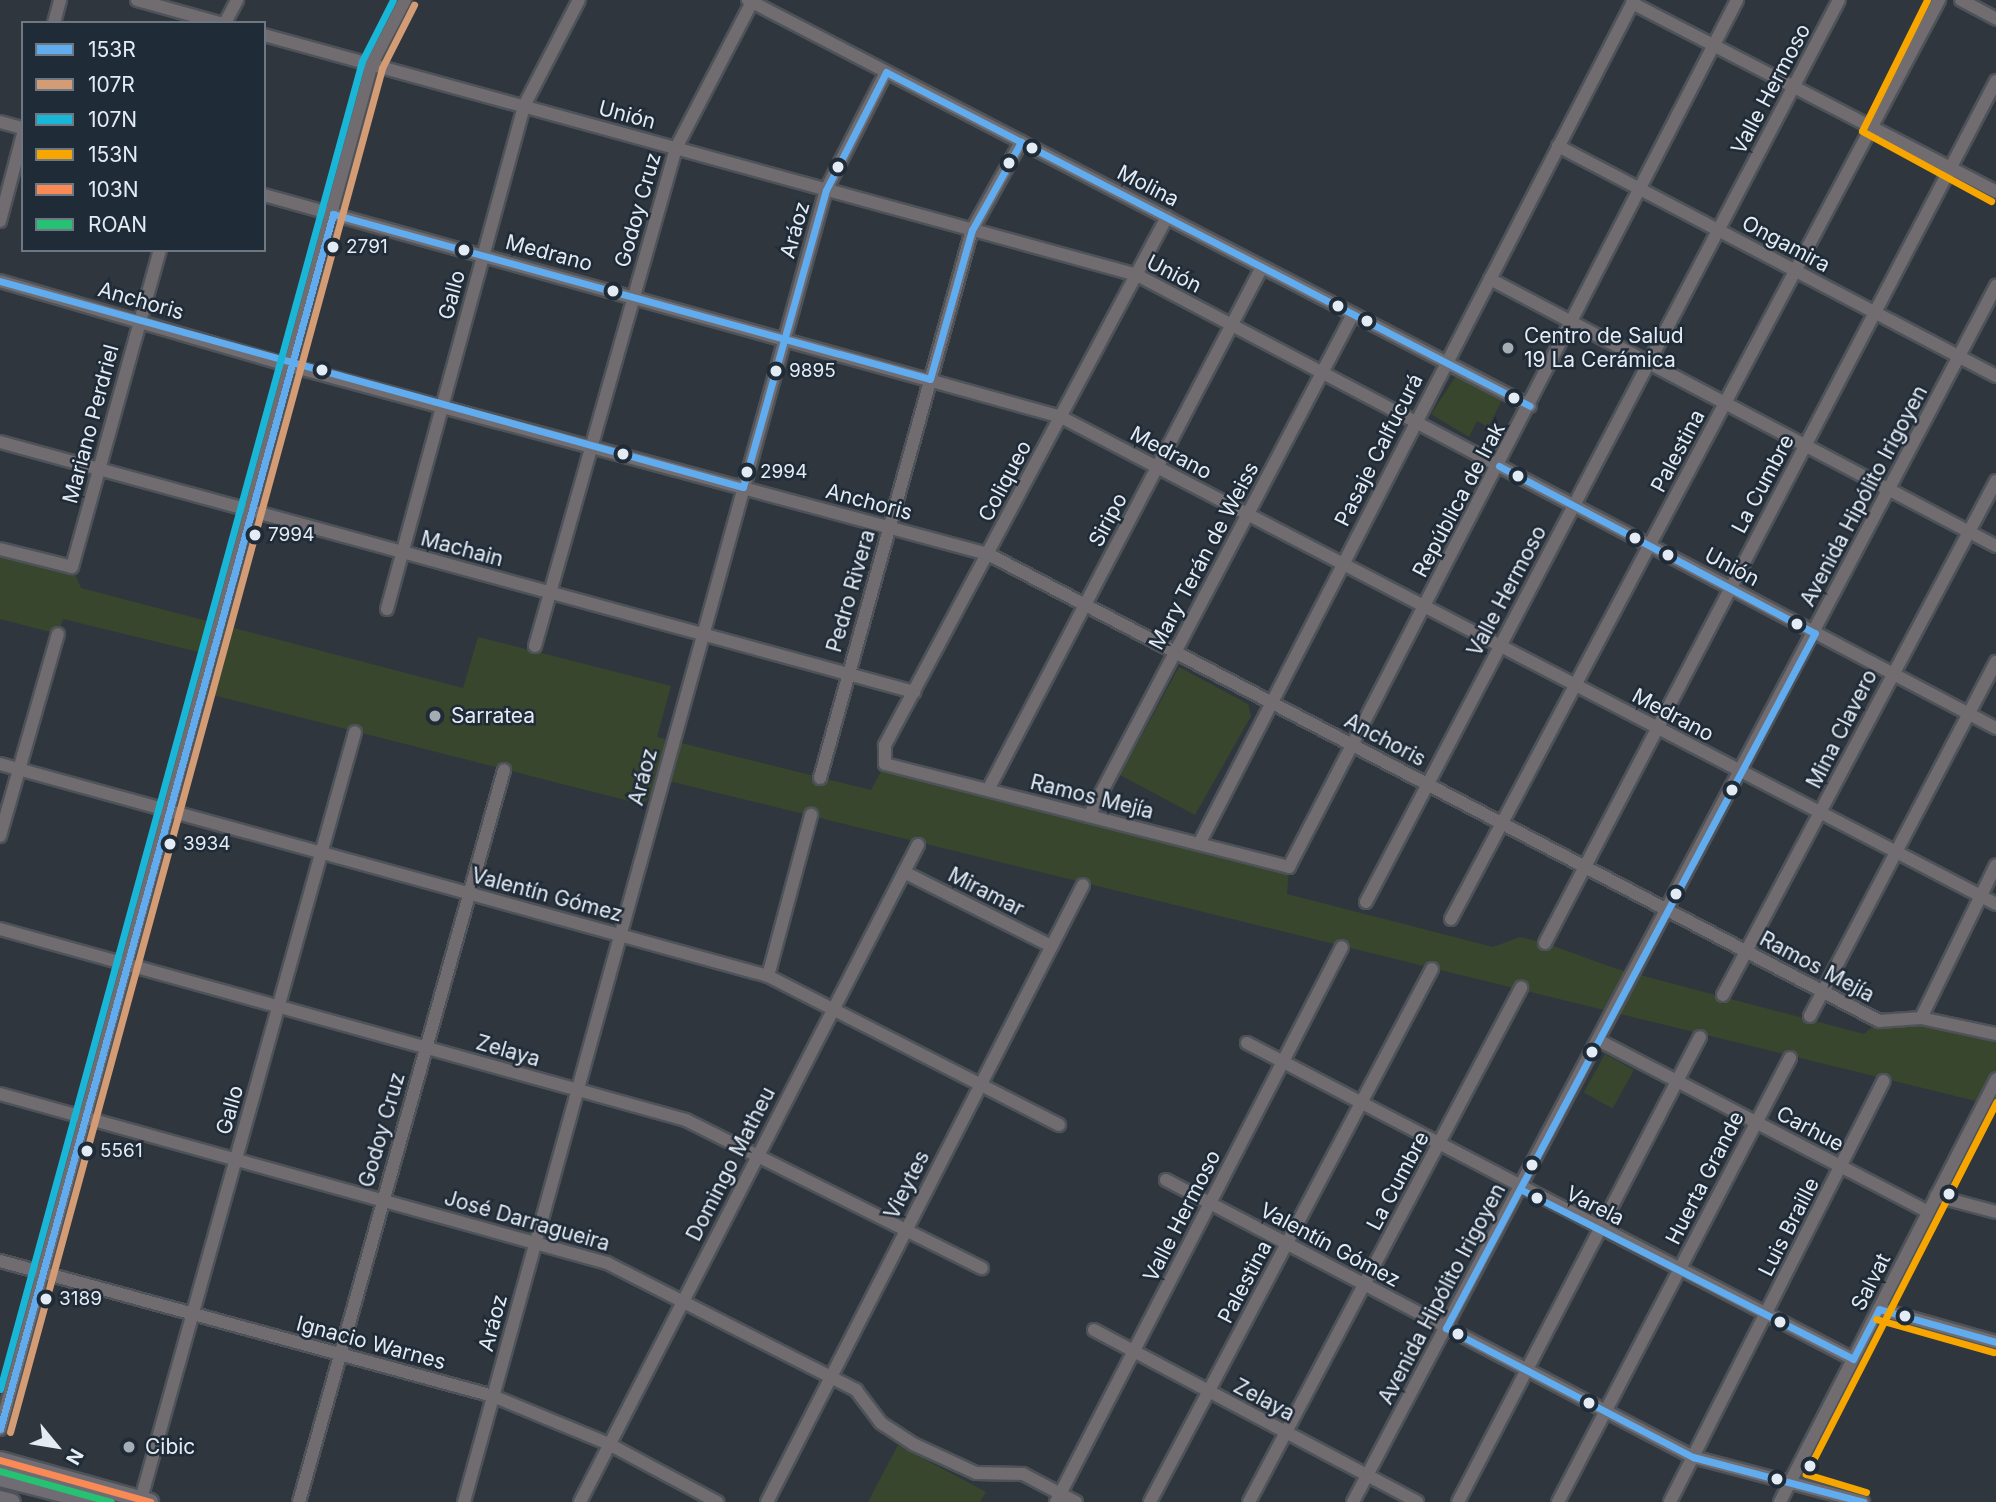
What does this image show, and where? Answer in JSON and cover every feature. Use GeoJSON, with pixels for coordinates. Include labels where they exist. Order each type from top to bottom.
{"type":"FeatureCollection","features":[{"type":"Feature","properties":{"kind":"main road"},"geometry":{"type":"LineString","coordinates":[[0,1460],[145,1501]]}},
{"type":"Feature","properties":{"kind":"main road"},"geometry":{"type":"LineString","coordinates":[[0,1478],[94,1502]]}},
{"type":"Feature","properties":{"kind":"main road"},"geometry":{"type":"LineString","coordinates":[[0,1499],[12,1502]]}},
{"type":"Feature","properties":{"kind":"street"},"geometry":{"type":"LineString","coordinates":[[55,21],[60,0]]}},
{"type":"Feature","properties":{"kind":"street"},"geometry":{"type":"LineString","coordinates":[[137,0],[213,21]]}},
{"type":"Feature","properties":{"kind":"street"},"geometry":{"type":"LineString","coordinates":[[226,21],[237,0]]}},
{"type":"Feature","properties":{"kind":"street"},"geometry":{"type":"LineString","coordinates":[[0,1429],[372,64],[405,0]]}},
{"type":"Feature","properties":{"kind":"street","name":"Gallo"},"geometry":{"type":"LineString","coordinates":[[387,609],[523,106],[579,0]]}},
{"type":"Feature","properties":{"kind":"street","name":"República de Irak"},"geometry":{"type":"LineString","coordinates":[[1289,867],[1573,323],[1737,0]]}},
{"type":"Feature","properties":{"kind":"street","name":"Valle Hermoso"},"geometry":{"type":"LineString","coordinates":[[1366,902],[1839,0]]}},
{"type":"Feature","properties":{"kind":"street","name":"Palestina"},"geometry":{"type":"LineString","coordinates":[[1451,919],[1939,0]]}},
{"type":"Feature","properties":{"kind":"street"},"geometry":{"type":"LineString","coordinates":[[1961,0],[1996,19]]}},
{"type":"Feature","properties":{"kind":"street","name":"Molina"},"geometry":{"type":"LineString","coordinates":[[751,1],[1530,406]]}},
{"type":"Feature","properties":{"kind":"street","name":"Godoy Cruz"},"geometry":{"type":"LineString","coordinates":[[535,646],[589,446],[676,148],[751,1]]}},
{"type":"Feature","properties":{"kind":"street"},"geometry":{"type":"LineString","coordinates":[[1633,2],[1996,192]]}},
{"type":"Feature","properties":{"kind":"street","name":"Pasaje Calfucurá"},"geometry":{"type":"LineString","coordinates":[[1199,844],[1633,2]]}},
{"type":"Feature","properties":{"kind":"street","name":"Unión"},"geometry":{"type":"LineString","coordinates":[[266,36],[1137,275],[1996,728]]}},
{"type":"Feature","properties":{"kind":"street","name":"Aráoz"},"geometry":{"type":"LineString","coordinates":[[464,1502],[826,190],[886,72]]}},
{"type":"Feature","properties":{"kind":"street","name":"La Cumbre"},"geometry":{"type":"LineString","coordinates":[[1545,943],[1996,81]]}},
{"type":"Feature","properties":{"kind":"street"},"geometry":{"type":"LineString","coordinates":[[0,122],[21,127]]}},
{"type":"Feature","properties":{"kind":"street"},"geometry":{"type":"LineString","coordinates":[[0,221],[21,142]]}},
{"type":"Feature","properties":{"kind":"street","name":"Pedro Rivera"},"geometry":{"type":"LineString","coordinates":[[820,778],[972,230],[1021,142]]}},
{"type":"Feature","properties":{"kind":"street","name":"Ongamira"},"geometry":{"type":"LineString","coordinates":[[1558,146],[1996,376]]}},
{"type":"Feature","properties":{"kind":"street","name":"Medrano"},"geometry":{"type":"LineString","coordinates":[[266,196],[1061,417],[1996,904]]}},
{"type":"Feature","properties":{"kind":"street","name":"Coliqueo"},"geometry":{"type":"LineString","coordinates":[[885,764],[886,745],[1167,217]]}},
{"type":"Feature","properties":{"kind":"street","name":"Mariano Perdriel"},"geometry":{"type":"LineString","coordinates":[[0,550],[72,568],[159,252]]}},
{"type":"Feature","properties":{"kind":"street","name":"Siripo"},"geometry":{"type":"LineString","coordinates":[[988,790],[1262,267]]}},
{"type":"Feature","properties":{"kind":"street"},"geometry":{"type":"LineString","coordinates":[[1490,279],[1996,546]]}},
{"type":"Feature","properties":{"kind":"street","name":"Anchoris"},"geometry":{"type":"LineString","coordinates":[[0,281],[291,366],[988,554],[1668,911]]}},
{"type":"Feature","properties":{"kind":"street","name":"Avenida Hipólito Irigoyen"},"geometry":{"type":"LineString","coordinates":[[1353,1502],[1601,1041],[1996,286]]}},
{"type":"Feature","properties":{"kind":"street","name":"Mary Terán de Weiss"},"geometry":{"type":"LineString","coordinates":[[1088,816],[1353,314]]}},
{"type":"Feature","properties":{"kind":"street","name":"Machain"},"geometry":{"type":"LineString","coordinates":[[0,442],[914,692]]}},
{"type":"Feature","properties":{"kind":"street","name":"Mina Clavero"},"geometry":{"type":"LineString","coordinates":[[1723,995],[1996,481]]}},
{"type":"Feature","properties":{"kind":"street"},"geometry":{"type":"LineString","coordinates":[[0,836],[58,634]]}},
{"type":"Feature","properties":{"kind":"street"},"geometry":{"type":"LineString","coordinates":[[1810,1016],[1996,662]]}},
{"type":"Feature","properties":{"kind":"street","name":"Gallo"},"geometry":{"type":"LineString","coordinates":[[145,1501],[193,1314],[355,732]]}},
{"type":"Feature","properties":{"kind":"street","name":"Valentín Gómez"},"geometry":{"type":"LineString","coordinates":[[0,764],[768,976],[1059,1125]]}},
{"type":"Feature","properties":{"kind":"street","name":"Ramos Mejía"},"geometry":{"type":"LineString","coordinates":[[885,764],[1289,867]]}},
{"type":"Feature","properties":{"kind":"street","name":"Godoy Cruz"},"geometry":{"type":"LineString","coordinates":[[299,1502],[504,769]]}},
{"type":"Feature","properties":{"kind":"street"},"geometry":{"type":"LineString","coordinates":[[768,976],[811,815]]}},
{"type":"Feature","properties":{"kind":"street","name":"Domingo Matheu"},"geometry":{"type":"LineString","coordinates":[[580,1502],[918,845]]}},
{"type":"Feature","properties":{"kind":"street"},"geometry":{"type":"LineString","coordinates":[[1922,1018],[1996,865]]}},
{"type":"Feature","properties":{"kind":"street","name":"Miramar"},"geometry":{"type":"LineString","coordinates":[[904,872],[1051,946]]}},
{"type":"Feature","properties":{"kind":"street","name":"Vieytes"},"geometry":{"type":"LineString","coordinates":[[767,1502],[1083,885]]}},
{"type":"Feature","properties":{"kind":"street","name":"Ramos Mejía"},"geometry":{"type":"LineString","coordinates":[[1668,911],[1879,1021],[1922,1018],[1996,1034]]}},
{"type":"Feature","properties":{"kind":"street","name":"Zelaya"},"geometry":{"type":"LineString","coordinates":[[0,929],[686,1120],[982,1268]]}},
{"type":"Feature","properties":{"kind":"street","name":"Valle Hermoso"},"geometry":{"type":"LineString","coordinates":[[1058,1498],[1342,947]]}},
{"type":"Feature","properties":{"kind":"street","name":"Palestina"},"geometry":{"type":"LineString","coordinates":[[1150,1502],[1432,969]]}},
{"type":"Feature","properties":{"kind":"street","name":"La Cumbre"},"geometry":{"type":"LineString","coordinates":[[1249,1502],[1521,988]]}},
{"type":"Feature","properties":{"kind":"street"},"geometry":{"type":"LineString","coordinates":[[1458,1502],[1700,1037]]}},
{"type":"Feature","properties":{"kind":"street","name":"Carhue"},"geometry":{"type":"LineString","coordinates":[[1601,1041],[1928,1212]]}},
{"type":"Feature","properties":{"kind":"street","name":"Varela"},"geometry":{"type":"LineString","coordinates":[[1247,1043],[1438,1147],[1853,1359]]}},
{"type":"Feature","properties":{"kind":"street","name":"Huerta Grande"},"geometry":{"type":"LineString","coordinates":[[1558,1502],[1790,1058]]}},
{"type":"Feature","properties":{"kind":"street","name":"Salvat"},"geometry":{"type":"LineString","coordinates":[[1780,1502],[1996,1079]]}},
{"type":"Feature","properties":{"kind":"street","name":"Luis Braille"},"geometry":{"type":"LineString","coordinates":[[1670,1502],[1884,1082]]}},
{"type":"Feature","properties":{"kind":"street","name":"José Darragueira"},"geometry":{"type":"LineString","coordinates":[[0,1094],[607,1262],[856,1390],[881,1423],[913,1444],[976,1473],[1023,1474],[1058,1498],[1076,1502]]}},
{"type":"Feature","properties":{"kind":"street","name":"Valentín Gómez"},"geometry":{"type":"LineString","coordinates":[[1166,1181],[1693,1457],[1863,1502]]}},
{"type":"Feature","properties":{"kind":"street"},"geometry":{"type":"LineString","coordinates":[[1936,1196],[1996,1212]]}},
{"type":"Feature","properties":{"kind":"street","name":"Ignacio Warnes"},"geometry":{"type":"LineString","coordinates":[[0,1261],[493,1396],[609,1444],[717,1502]]}},
{"type":"Feature","properties":{"kind":"street"},"geometry":{"type":"LineString","coordinates":[[1879,1309],[1996,1342]]}},
{"type":"Feature","properties":{"kind":"street","name":"Zelaya"},"geometry":{"type":"LineString","coordinates":[[1094,1331],[1417,1502]]}},
{"type":"Feature","properties":{"kind":"green space"},"geometry":{"type":"Polygon","coordinates":[[[1456,376],[1502,400],[1488,427],[1477,421],[1469,437],[1431,414],[1456,376]]]}},
{"type":"Feature","properties":{"kind":"green space"},"geometry":{"type":"Polygon","coordinates":[[[0,549],[72,567],[81,588],[463,688],[478,637],[671,686],[657,737],[871,790],[885,764],[1289,867],[1287,894],[1493,947],[1520,937],[1545,943],[1617,969],[1864,1034],[1879,1021],[1921,1018],[1996,1034],[1996,1106],[673,782],[641,804],[201,692],[211,655],[63,619],[58,634],[0,619],[0,549]]]}},
{"type":"Feature","properties":{"kind":"green space"},"geometry":{"type":"Polygon","coordinates":[[[1179,667],[1248,704],[1251,716],[1195,815],[1120,775],[1179,667]]]}},
{"type":"Feature","properties":{"kind":"green space"},"geometry":{"type":"Polygon","coordinates":[[[1605,1054],[1634,1070],[1613,1108],[1584,1092],[1605,1054]]]}},
{"type":"Feature","properties":{"kind":"green space"},"geometry":{"type":"Polygon","coordinates":[[[898,1445],[986,1492],[980,1502],[868,1502],[898,1445]]]}},
{"type":"Feature","properties":{"kind":"transit line","name":"107N"},"geometry":{"type":"LineString","coordinates":[[0,1389],[362,61],[393,0]]}},
{"type":"Feature","properties":{"kind":"transit line","name":"153N"},"geometry":{"type":"LineString","coordinates":[[1927,0],[1862,131],[1991,201]]}},
{"type":"Feature","properties":{"kind":"transit line","name":"107R"},"geometry":{"type":"LineString","coordinates":[[10,1432],[382,68],[414,5]]}},
{"type":"Feature","properties":{"kind":"transit line","name":"153R"},"geometry":{"type":"LineString","coordinates":[[0,281],[743,487],[826,190],[886,72],[1530,406]]}},
{"type":"Feature","properties":{"kind":"transit line","name":"153R"},"geometry":{"type":"LineString","coordinates":[[0,1429],[333,214],[930,379],[972,230],[1021,142]]}},
{"type":"Feature","properties":{"kind":"transit line","name":"153R"},"geometry":{"type":"LineString","coordinates":[[1499,466],[1815,633]]}},
{"type":"Feature","properties":{"kind":"transit line","name":"153R"},"geometry":{"type":"LineString","coordinates":[[1815,633],[1446,1328],[1693,1457],[1863,1502]]}},
{"type":"Feature","properties":{"kind":"transit line","name":"153N"},"geometry":{"type":"LineString","coordinates":[[1866,1492],[1806,1474],[1996,1102]]}},
{"type":"Feature","properties":{"kind":"transit line","name":"153R"},"geometry":{"type":"LineString","coordinates":[[1520,1189],[1853,1359],[1879,1309],[1996,1342]]}},
{"type":"Feature","properties":{"kind":"transit line","name":"153N"},"geometry":{"type":"LineString","coordinates":[[1876,1319],[1993,1352]]}},
{"type":"Feature","properties":{"kind":"transit line","name":"103N"},"geometry":{"type":"LineString","coordinates":[[0,1460],[150,1502]]}},
{"type":"Feature","properties":{"kind":"transit line","name":"ROAN"},"geometry":{"type":"LineString","coordinates":[[0,1471],[111,1502]]}},
{"type":"Feature","properties":{"kind":"place","name":"2791"},"geometry":{"type":"Point","coordinates":[333,247]}},
{"type":"Feature","properties":{"kind":"place","name":"Centro de Salud 19 La Cerámica"},"geometry":{"type":"Point","coordinates":[1508,348]}},
{"type":"Feature","properties":{"kind":"place","name":"9895"},"geometry":{"type":"Point","coordinates":[776,371]}},
{"type":"Feature","properties":{"kind":"place","name":"2994"},"geometry":{"type":"Point","coordinates":[747,472]}},
{"type":"Feature","properties":{"kind":"place","name":"7994"},"geometry":{"type":"Point","coordinates":[255,535]}},
{"type":"Feature","properties":{"kind":"place","name":"Sarratea"},"geometry":{"type":"Point","coordinates":[435,716]}},
{"type":"Feature","properties":{"kind":"place","name":"3934"},"geometry":{"type":"Point","coordinates":[170,844]}},
{"type":"Feature","properties":{"kind":"place","name":"5561"},"geometry":{"type":"Point","coordinates":[87,1151]}},
{"type":"Feature","properties":{"kind":"place","name":"3189"},"geometry":{"type":"Point","coordinates":[46,1299]}},
{"type":"Feature","properties":{"kind":"place","name":"Cibic"},"geometry":{"type":"Point","coordinates":[129,1447]}}]}
